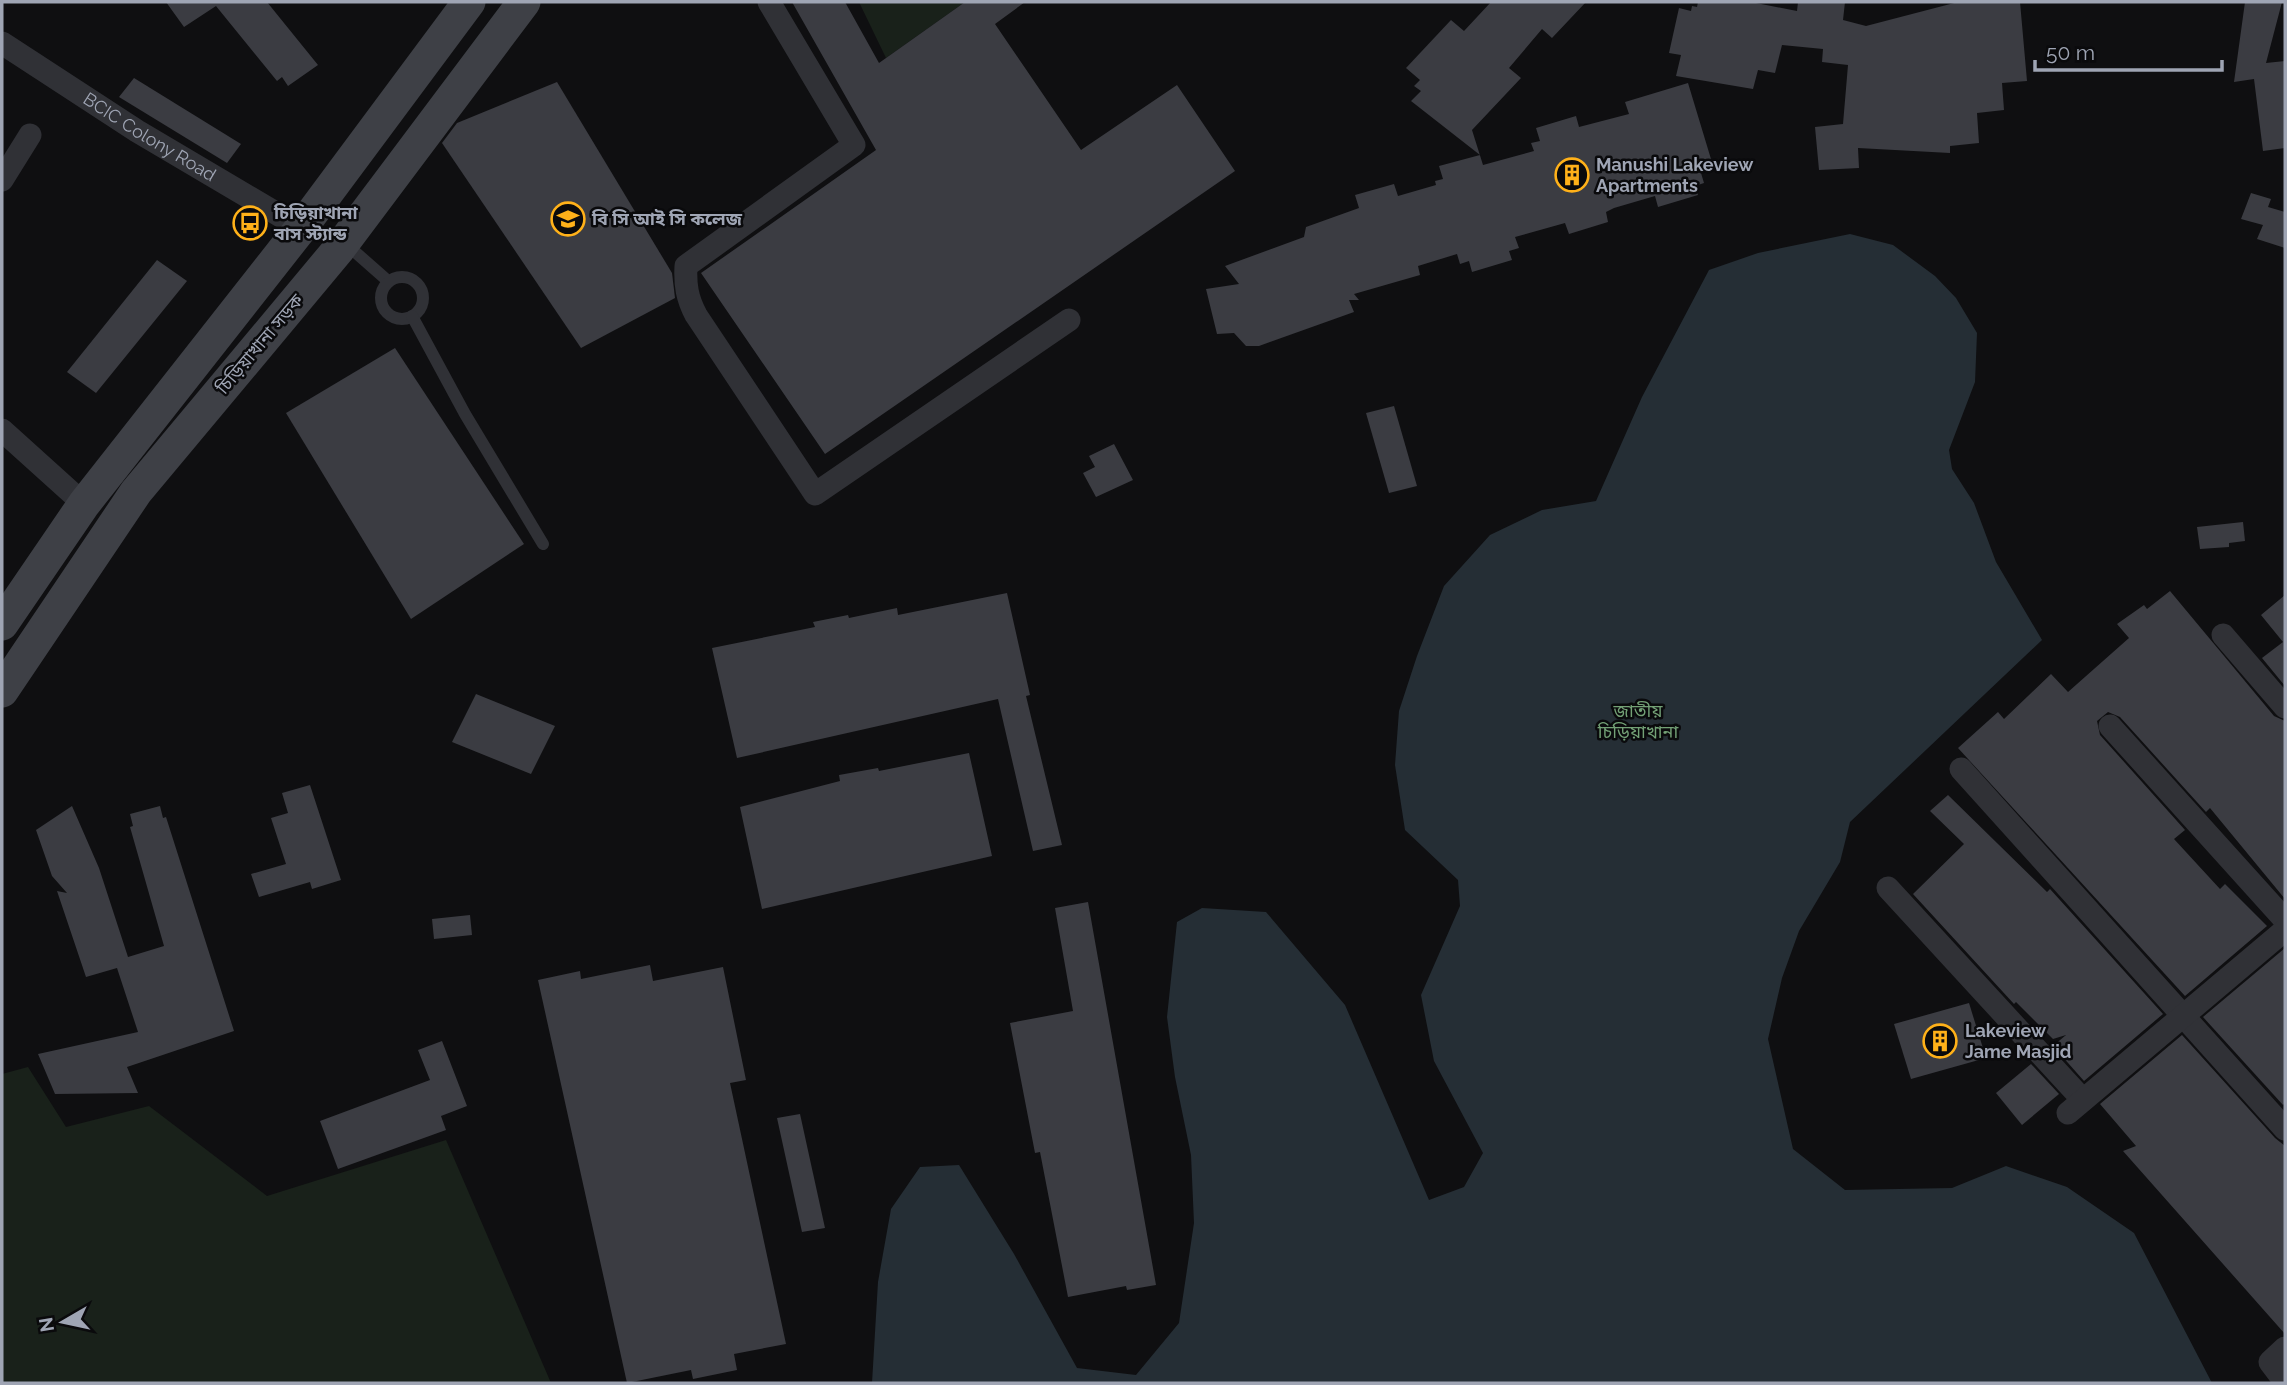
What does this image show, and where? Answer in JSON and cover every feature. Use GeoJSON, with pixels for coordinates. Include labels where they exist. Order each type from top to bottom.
{"type":"FeatureCollection","features":[{"type":"Feature","properties":{"kind":"main road"},"geometry":{"type":"LineString","coordinates":[[2,624],[84,504],[301,228],[469,2]]}},
{"type":"Feature","properties":{"kind":"main road","name":"চিড়িয়াখানা সড়ক"},"geometry":{"type":"LineString","coordinates":[[2,691],[136,492],[341,246],[524,2]]}},
{"type":"Feature","properties":{"kind":"main road"},"geometry":{"type":"LineString","coordinates":[[301,228],[341,246]]}},
{"type":"Feature","properties":{"kind":"street"},"geometry":{"type":"LineString","coordinates":[[769,2],[854,145],[686,266],[685,281],[688,299],[696,315],[816,494],[1069,320]]}},
{"type":"Feature","properties":{"kind":"street","name":"BCIC Colony Road"},"geometry":{"type":"LineString","coordinates":[[2,43],[136,131],[301,228]]}},
{"type":"Feature","properties":{"kind":"street"},"geometry":{"type":"LineString","coordinates":[[2,180],[30,135]]}},
{"type":"Feature","properties":{"kind":"street"},"geometry":{"type":"LineString","coordinates":[[2,430],[84,504]]}},
{"type":"Feature","properties":{"kind":"street"},"geometry":{"type":"LineString","coordinates":[[2223,635],[2285,707]]}},
{"type":"Feature","properties":{"kind":"street"},"geometry":{"type":"LineString","coordinates":[[2110,726],[2285,920]]}},
{"type":"Feature","properties":{"kind":"street"},"geometry":{"type":"LineString","coordinates":[[1961,769],[2185,1014],[2285,1129]]}},
{"type":"Feature","properties":{"kind":"street"},"geometry":{"type":"LineString","coordinates":[[1888,888],[2075,1107],[2285,930]]}},
{"type":"Feature","properties":{"kind":"street"},"geometry":{"type":"LineString","coordinates":[[2285,1348],[2270,1362],[2285,1382]]}},
{"type":"Feature","properties":{"kind":"lane"},"geometry":{"type":"LineString","coordinates":[[341,246],[388,281]]}},
{"type":"Feature","properties":{"kind":"lane"},"geometry":{"type":"LineString","coordinates":[[407,277],[418,284],[423,298],[412,316],[398,319],[386,312],[381,293],[388,281],[407,277]]}},
{"type":"Feature","properties":{"kind":"lane"},"geometry":{"type":"LineString","coordinates":[[412,316],[465,414],[543,544]]}},
{"type":"Feature","properties":{"kind":"shaded area"},"geometry":{"type":"Polygon","coordinates":[[[859,2],[965,2],[886,58],[859,2]]]}},
{"type":"Feature","properties":{"kind":"shaded area","name":"জাতীয় চিড়িয়াখানা"},"geometry":{"type":"Polygon","coordinates":[[[1850,234],[1893,245],[1935,276],[1956,298],[1977,333],[1975,382],[1949,450],[1952,469],[1974,503],[1996,562],[2042,640],[1850,822],[1840,862],[1799,931],[1782,978],[1768,1039],[1793,1149],[1845,1190],[1952,1188],[2006,1166],[2067,1187],[2134,1233],[2212,1383],[872,1383],[878,1282],[891,1209],[920,1167],[959,1165],[1014,1254],[1077,1368],[1136,1375],[1179,1323],[1194,1223],[1191,1155],[1175,1077],[1167,1017],[1177,922],[1202,908],[1266,912],[1345,1005],[1429,1200],[1464,1187],[1483,1153],[1434,1061],[1421,995],[1460,906],[1458,880],[1405,830],[1395,765],[1399,711],[1444,586],[1490,535],[1542,510],[1596,501],[1642,397],[1709,270],[1758,253],[1850,234]]]}},
{"type":"Feature","properties":{"kind":"shaded area"},"geometry":{"type":"Polygon","coordinates":[[[28,1067],[66,1127],[149,1106],[267,1196],[446,1140],[551,1383],[2,1383],[2,1074],[28,1067]]]}},
{"type":"Feature","properties":{"kind":"building"},"geometry":{"type":"Polygon","coordinates":[[[166,2],[267,2],[318,65],[288,86],[282,77],[277,81],[216,6],[184,27],[166,2]]]}},
{"type":"Feature","properties":{"kind":"building"},"geometry":{"type":"Polygon","coordinates":[[[792,2],[845,2],[879,63],[965,2],[1025,2],[995,24],[1081,150],[1177,85],[1235,171],[825,454],[701,273],[876,150],[792,2]]]}},
{"type":"Feature","properties":{"kind":"building"},"geometry":{"type":"Polygon","coordinates":[[[1491,2],[1586,2],[1552,38],[1542,29],[1509,68],[1521,78],[1472,130],[1480,155],[1411,101],[1421,91],[1414,86],[1420,80],[1406,68],[1451,20],[1464,31],[1491,2]]]}},
{"type":"Feature","properties":{"kind":"building"},"geometry":{"type":"Polygon","coordinates":[[[1698,2],[1751,2],[1797,11],[1798,2],[1845,2],[1843,20],[1866,26],[1958,2],[2020,2],[2027,81],[2002,83],[2004,110],[1977,113],[1979,143],[1950,146],[1950,153],[1858,148],[1859,168],[1819,170],[1815,127],[1843,124],[1848,65],[1822,62],[1823,49],[1782,45],[1775,73],[1758,70],[1753,89],[1676,76],[1681,55],[1669,53],[1679,8],[1691,11],[1692,6],[1697,7],[1698,2]]]}},
{"type":"Feature","properties":{"kind":"building"},"geometry":{"type":"Polygon","coordinates":[[[2245,2],[2282,2],[2266,63],[2285,61],[2285,148],[2263,151],[2254,79],[2234,82],[2245,2]]]}},
{"type":"Feature","properties":{"kind":"building"},"geometry":{"type":"Polygon","coordinates":[[[134,78],[241,144],[227,163],[119,97],[134,78]]]}},
{"type":"Feature","properties":{"kind":"building"},"geometry":{"type":"Polygon","coordinates":[[[557,82],[672,273],[675,298],[581,348],[442,143],[457,123],[557,82]]]}},
{"type":"Feature","properties":{"kind":"building"},"geometry":{"type":"Polygon","coordinates":[[[1688,83],[1714,169],[1701,173],[1704,183],[1695,186],[1698,195],[1658,207],[1655,196],[1614,208],[1606,212],[1608,222],[1569,234],[1565,223],[1515,237],[1519,248],[1509,251],[1512,260],[1472,272],[1469,261],[1460,264],[1457,254],[1418,266],[1420,275],[1354,294],[1359,300],[1349,300],[1354,312],[1259,346],[1246,346],[1234,333],[1217,334],[1206,289],[1239,284],[1225,266],[1304,237],[1306,227],[1359,208],[1355,195],[1394,184],[1398,196],[1436,185],[1435,181],[1443,179],[1439,166],[1480,155],[1483,165],[1534,151],[1531,143],[1540,141],[1536,128],[1576,116],[1579,127],[1629,114],[1625,102],[1688,83]]]}},
{"type":"Feature","properties":{"kind":"building"},"geometry":{"type":"Polygon","coordinates":[[[2251,193],[2271,199],[2268,207],[2285,212],[2285,248],[2257,239],[2263,225],[2241,219],[2251,193]]]}},
{"type":"Feature","properties":{"kind":"building"},"geometry":{"type":"Polygon","coordinates":[[[157,260],[187,281],[96,393],[67,372],[157,260]]]}},
{"type":"Feature","properties":{"kind":"building"},"geometry":{"type":"Polygon","coordinates":[[[395,348],[524,544],[411,619],[286,413],[395,348]]]}},
{"type":"Feature","properties":{"kind":"building"},"geometry":{"type":"Polygon","coordinates":[[[1394,406],[1417,486],[1389,493],[1366,413],[1394,406]]]}},
{"type":"Feature","properties":{"kind":"building"},"geometry":{"type":"Polygon","coordinates":[[[1114,444],[1133,480],[1096,497],[1083,473],[1095,467],[1089,456],[1114,444]]]}},
{"type":"Feature","properties":{"kind":"building"},"geometry":{"type":"Polygon","coordinates":[[[2243,522],[2245,541],[2229,543],[2229,547],[2200,549],[2197,527],[2243,522]]]}},
{"type":"Feature","properties":{"kind":"building"},"geometry":{"type":"Polygon","coordinates":[[[2170,591],[2274,716],[2285,721],[2285,899],[2210,808],[2206,812],[2120,717],[2108,712],[2097,721],[2100,735],[2185,830],[2174,839],[2220,889],[2225,884],[2267,926],[2185,996],[1958,748],[1998,712],[2004,719],[2051,674],[2068,692],[2129,638],[2117,624],[2144,605],[2147,609],[2170,591]]]}},
{"type":"Feature","properties":{"kind":"building"},"geometry":{"type":"Polygon","coordinates":[[[1007,593],[1030,695],[1026,696],[1062,845],[1033,851],[998,699],[737,758],[712,648],[815,627],[813,622],[848,615],[849,618],[897,608],[898,615],[1007,593]]]}},
{"type":"Feature","properties":{"kind":"building"},"geometry":{"type":"Polygon","coordinates":[[[2285,595],[2285,686],[2262,658],[2283,642],[2261,615],[2285,595]]]}},
{"type":"Feature","properties":{"kind":"building"},"geometry":{"type":"Polygon","coordinates":[[[476,694],[555,726],[531,774],[452,742],[476,694]]]}},
{"type":"Feature","properties":{"kind":"building"},"geometry":{"type":"Polygon","coordinates":[[[969,753],[992,856],[762,909],[740,807],[840,781],[839,775],[878,768],[879,771],[969,753]]]}},
{"type":"Feature","properties":{"kind":"building"},"geometry":{"type":"Polygon","coordinates":[[[310,785],[341,880],[312,889],[310,882],[259,897],[251,874],[286,864],[271,818],[288,813],[282,793],[310,785]]]}},
{"type":"Feature","properties":{"kind":"building"},"geometry":{"type":"Polygon","coordinates":[[[1948,795],[2047,892],[2050,889],[2163,1014],[2084,1081],[2053,1046],[2066,1035],[2053,1039],[2016,1002],[2014,1004],[1913,894],[1964,844],[1930,811],[1948,795]]]}},
{"type":"Feature","properties":{"kind":"building"},"geometry":{"type":"Polygon","coordinates":[[[72,806],[99,868],[128,957],[164,946],[130,827],[133,826],[130,814],[160,806],[163,818],[166,817],[234,1031],[127,1067],[138,1093],[55,1094],[38,1054],[138,1032],[117,968],[86,977],[57,891],[67,893],[52,876],[36,830],[72,806]]]}},
{"type":"Feature","properties":{"kind":"building"},"geometry":{"type":"Polygon","coordinates":[[[1088,902],[1156,1285],[1127,1290],[1126,1286],[1068,1297],[1040,1152],[1035,1153],[1010,1023],[1073,1011],[1055,908],[1088,902]]]}},
{"type":"Feature","properties":{"kind":"building"},"geometry":{"type":"Polygon","coordinates":[[[470,915],[472,935],[434,939],[432,919],[470,915]]]}},
{"type":"Feature","properties":{"kind":"building"},"geometry":{"type":"Polygon","coordinates":[[[2285,948],[2285,1103],[2283,1105],[2203,1017],[2285,948]]]}},
{"type":"Feature","properties":{"kind":"building"},"geometry":{"type":"Polygon","coordinates":[[[650,965],[653,981],[723,967],[746,1080],[730,1083],[786,1344],[734,1354],[737,1370],[693,1379],[691,1370],[627,1383],[538,980],[580,971],[581,979],[650,965]]]}},
{"type":"Feature","properties":{"kind":"building","name":"Lakeview Jame Masjid"},"geometry":{"type":"Polygon","coordinates":[[[1969,1003],[1986,1058],[1911,1079],[1894,1024],[1969,1003]]]}},
{"type":"Feature","properties":{"kind":"building"},"geometry":{"type":"Polygon","coordinates":[[[2182,1035],[2285,1146],[2285,1334],[2123,1151],[2136,1146],[2100,1104],[2182,1035]]]}},
{"type":"Feature","properties":{"kind":"building"},"geometry":{"type":"Polygon","coordinates":[[[442,1041],[467,1106],[441,1116],[446,1130],[338,1169],[320,1121],[430,1080],[418,1050],[442,1041]]]}},
{"type":"Feature","properties":{"kind":"building"},"geometry":{"type":"Polygon","coordinates":[[[2031,1064],[2059,1094],[2022,1125],[1996,1093],[2031,1064]]]}},
{"type":"Feature","properties":{"kind":"building"},"geometry":{"type":"Polygon","coordinates":[[[800,1114],[825,1228],[802,1232],[777,1118],[800,1114]]]}},
{"type":"Feature","properties":{"kind":"place","name":"Manushi Lakeview Apartments"},"geometry":{"type":"Point","coordinates":[1572,175]}},
{"type":"Feature","properties":{"kind":"place","name":"বি সি আই সি কলেজ"},"geometry":{"type":"Point","coordinates":[568,219]}},
{"type":"Feature","properties":{"kind":"place","name":"চিড়িয়াখানা বাস স্ট্যান্ড"},"geometry":{"type":"Point","coordinates":[250,223]}},
{"type":"Feature","properties":{"kind":"place","name":"Lakeview Jame Masjid"},"geometry":{"type":"Point","coordinates":[1940,1041]}}]}
